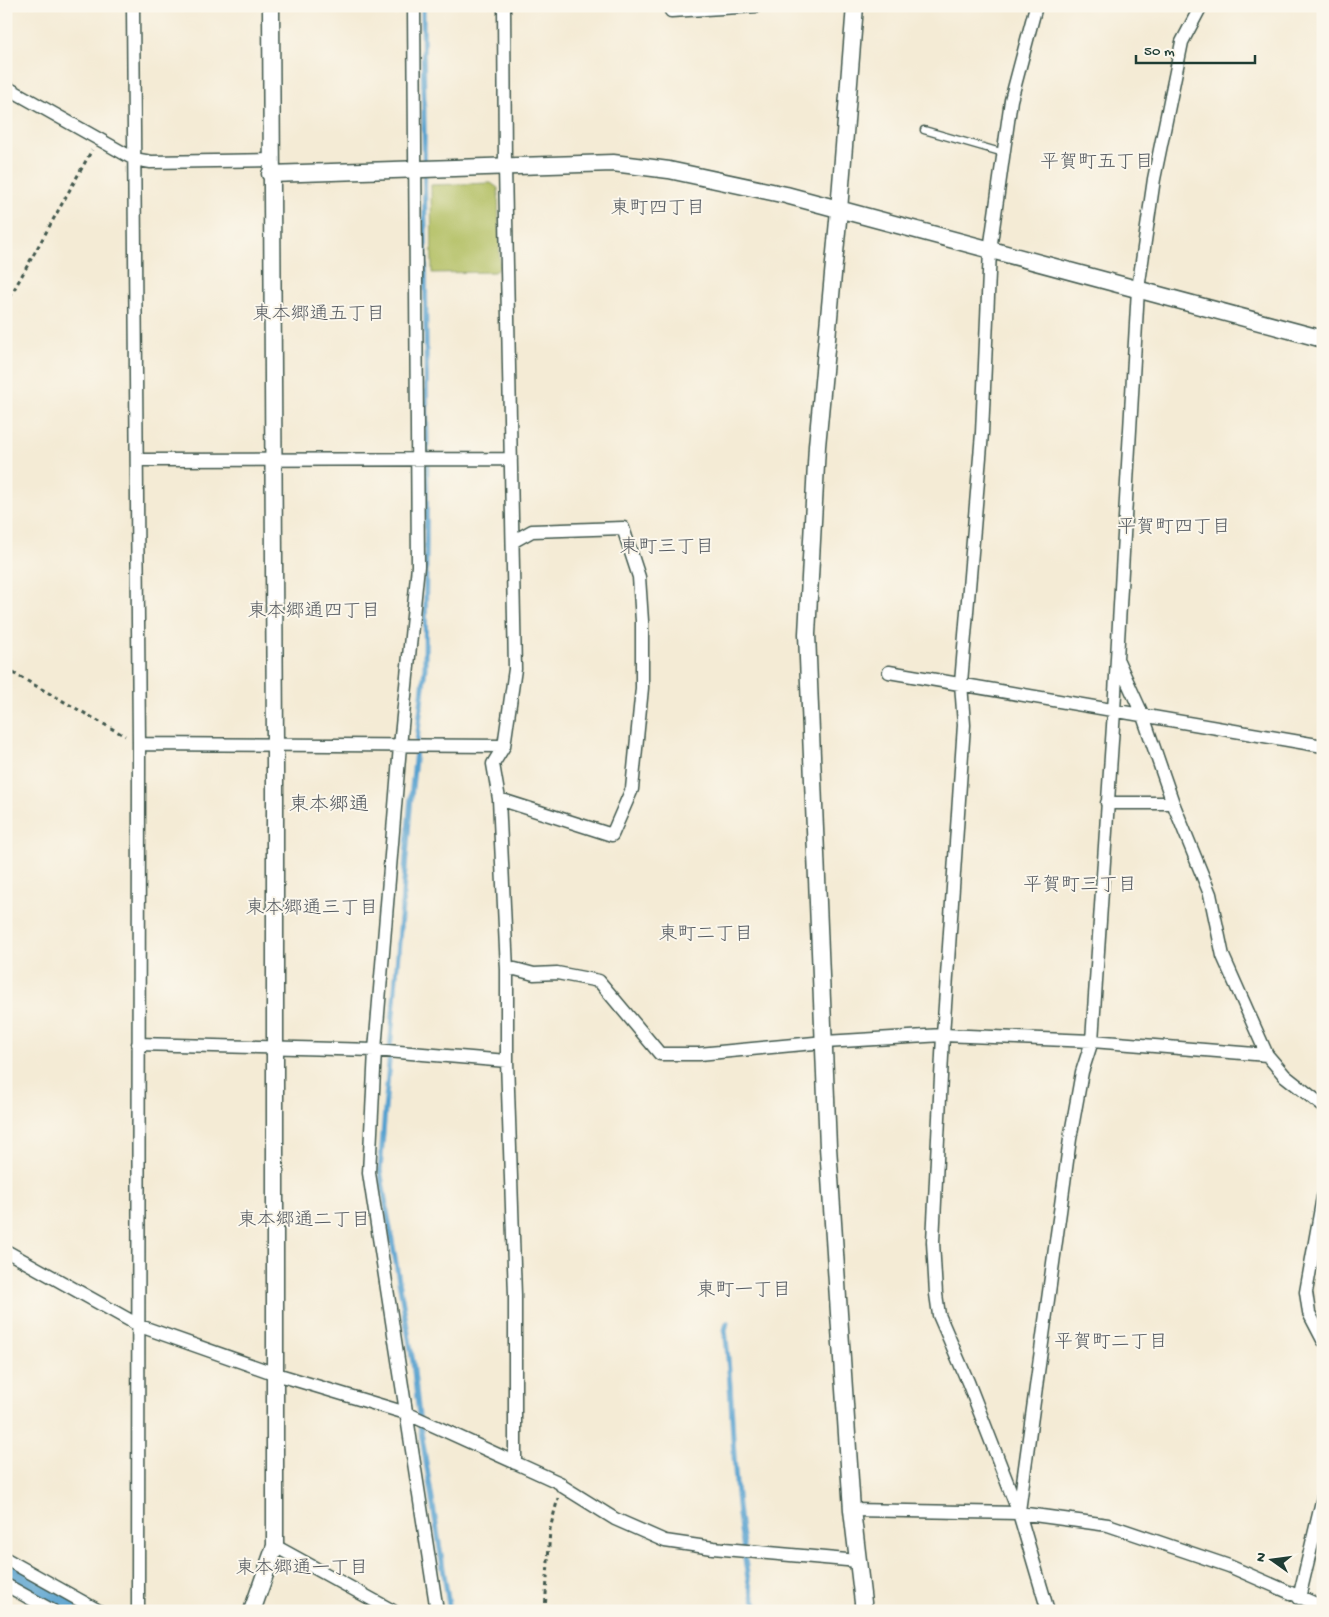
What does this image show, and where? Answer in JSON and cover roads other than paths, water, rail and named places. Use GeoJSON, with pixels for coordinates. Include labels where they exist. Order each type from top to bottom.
{"type":"FeatureCollection","features":[{"type":"Feature","properties":{"kind":"street"},"geometry":{"type":"LineString","coordinates":[[133,6],[139,744],[138,1044],[140,1326],[138,1611]]}},
{"type":"Feature","properties":{"kind":"street"},"geometry":{"type":"LineString","coordinates":[[252,1611],[275,1546],[275,746],[271,6]]}},
{"type":"Feature","properties":{"kind":"street"},"geometry":{"type":"LineString","coordinates":[[414,6],[418,566],[400,746],[375,1050],[369,1173],[437,1611]]}},
{"type":"Feature","properties":{"kind":"street"},"geometry":{"type":"LineString","coordinates":[[504,6],[505,167],[514,541],[515,669],[504,746],[493,764],[499,799],[507,970],[507,1061],[515,1295],[515,1463]]}},
{"type":"Feature","properties":{"kind":"street"},"geometry":{"type":"LineString","coordinates":[[671,11],[756,6]]}},
{"type":"Feature","properties":{"kind":"street"},"geometry":{"type":"LineString","coordinates":[[854,6],[839,210],[817,446],[807,634],[828,1147],[852,1510],[864,1611]]}},
{"type":"Feature","properties":{"kind":"street"},"geometry":{"type":"LineString","coordinates":[[1036,6],[1011,100],[990,250],[984,337],[982,433],[962,683],[964,725],[943,1034],[933,1242],[939,1315],[952,1349],[968,1382],[1019,1513],[1048,1611]]}},
{"type":"Feature","properties":{"kind":"street"},"geometry":{"type":"LineString","coordinates":[[1019,1513],[1068,1149],[1082,1072],[1092,1041],[1114,711],[1138,289],[1154,179],[1182,42],[1201,6]]}},
{"type":"Feature","properties":{"kind":"street"},"geometry":{"type":"LineString","coordinates":[[6,87],[134,159],[151,162],[271,167],[414,169],[613,163],[669,170],[786,195],[1323,339]]}},
{"type":"Feature","properties":{"kind":"street"},"geometry":{"type":"LineString","coordinates":[[138,460],[416,461],[511,459]]}},
{"type":"Feature","properties":{"kind":"street"},"geometry":{"type":"LineString","coordinates":[[499,799],[612,834],[632,789],[642,688],[642,621],[639,576],[623,528],[532,531],[514,541]]}},
{"type":"Feature","properties":{"kind":"street"},"geometry":{"type":"LineString","coordinates":[[1117,659],[1143,716],[1174,803],[1210,894],[1223,956],[1267,1055],[1285,1076],[1323,1106]]}},
{"type":"Feature","properties":{"kind":"street"},"geometry":{"type":"LineString","coordinates":[[889,672],[1323,746]]}},
{"type":"Feature","properties":{"kind":"street"},"geometry":{"type":"LineString","coordinates":[[139,744],[504,746]]}},
{"type":"Feature","properties":{"kind":"street"},"geometry":{"type":"LineString","coordinates":[[1107,802],[1174,803]]}},
{"type":"Feature","properties":{"kind":"street"},"geometry":{"type":"LineString","coordinates":[[507,970],[514,969],[534,974],[558,973],[599,981],[660,1054],[699,1054],[825,1042],[943,1034],[1092,1041],[1267,1055]]}},
{"type":"Feature","properties":{"kind":"street"},"geometry":{"type":"LineString","coordinates":[[138,1044],[375,1050],[507,1061]]}},
{"type":"Feature","properties":{"kind":"street"},"geometry":{"type":"LineString","coordinates":[[1323,1197],[1306,1292],[1308,1313],[1323,1340]]}},
{"type":"Feature","properties":{"kind":"street"},"geometry":{"type":"LineString","coordinates":[[6,1251],[140,1326],[276,1374],[407,1414],[561,1484],[615,1519],[664,1541],[713,1548],[858,1561]]}},
{"type":"Feature","properties":{"kind":"street"},"geometry":{"type":"LineString","coordinates":[[1299,1598],[1323,1497]]}},
{"type":"Feature","properties":{"kind":"street"},"geometry":{"type":"LineString","coordinates":[[852,1510],[1019,1513],[1108,1524],[1229,1566],[1323,1607]]}},
{"type":"Feature","properties":{"kind":"street"},"geometry":{"type":"LineString","coordinates":[[275,1546],[393,1611]]}},
{"type":"Feature","properties":{"kind":"street"},"geometry":{"type":"LineString","coordinates":[[6,1558],[99,1611]]}},
{"type":"Feature","properties":{"kind":"street"},"geometry":{"type":"LineString","coordinates":[[6,1584],[53,1611]]}},
{"type":"Feature","properties":{"kind":"lane"},"geometry":{"type":"LineString","coordinates":[[924,130],[1004,153]]}},
{"type":"Feature","properties":{"kind":"waterway"},"geometry":{"type":"LineString","coordinates":[[423,6],[427,448],[425,668],[411,797],[380,1170],[413,1362],[420,1425],[450,1611]]}},
{"type":"Feature","properties":{"kind":"waterway"},"geometry":{"type":"LineString","coordinates":[[727,1323],[725,1330],[738,1511],[749,1584],[760,1611]]}},
{"type":"Feature","properties":{"kind":"waterway"},"geometry":{"type":"LineString","coordinates":[[6,1571],[77,1611]]}},
{"type":"Feature","properties":{"kind":"district","name":"平賀町五丁目"},"geometry":{"type":"Point","coordinates":[1097,163]}},
{"type":"Feature","properties":{"kind":"district","name":"東町四丁目"},"geometry":{"type":"Point","coordinates":[658,209]}},
{"type":"Feature","properties":{"kind":"district","name":"東本郷通五丁目"},"geometry":{"type":"Point","coordinates":[319,315]}},
{"type":"Feature","properties":{"kind":"district","name":"平賀町四丁目"},"geometry":{"type":"Point","coordinates":[1174,528]}},
{"type":"Feature","properties":{"kind":"district","name":"東町三丁目"},"geometry":{"type":"Point","coordinates":[667,548]}},
{"type":"Feature","properties":{"kind":"district","name":"東本郷通四丁目"},"geometry":{"type":"Point","coordinates":[314,612]}},
{"type":"Feature","properties":{"kind":"district","name":"東本郷通"},"geometry":{"type":"Point","coordinates":[329,806]}},
{"type":"Feature","properties":{"kind":"district","name":"平賀町三丁目"},"geometry":{"type":"Point","coordinates":[1080,886]}},
{"type":"Feature","properties":{"kind":"district","name":"東本郷通三丁目"},"geometry":{"type":"Point","coordinates":[312,909]}},
{"type":"Feature","properties":{"kind":"district","name":"東町二丁目"},"geometry":{"type":"Point","coordinates":[706,935]}},
{"type":"Feature","properties":{"kind":"district","name":"東本郷通二丁目"},"geometry":{"type":"Point","coordinates":[304,1221]}},
{"type":"Feature","properties":{"kind":"district","name":"東町一丁目"},"geometry":{"type":"Point","coordinates":[744,1291]}},
{"type":"Feature","properties":{"kind":"district","name":"平賀町二丁目"},"geometry":{"type":"Point","coordinates":[1111,1343]}},
{"type":"Feature","properties":{"kind":"district","name":"東本郷通一丁目"},"geometry":{"type":"Point","coordinates":[302,1569]}}]}
